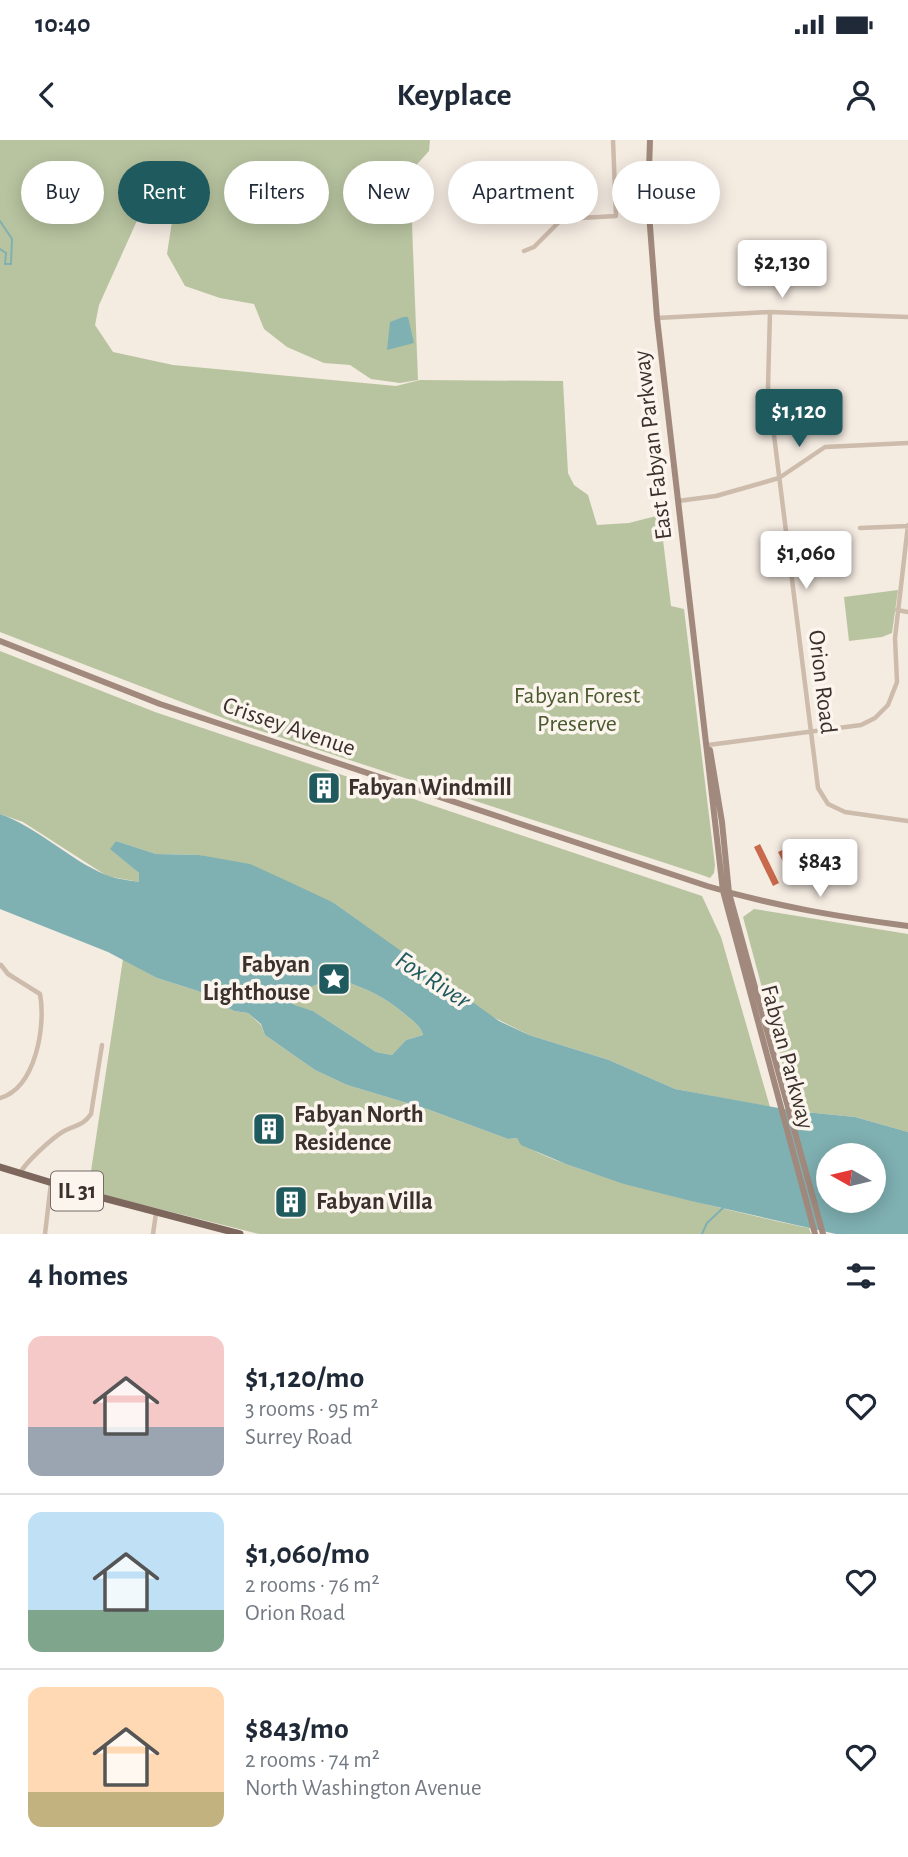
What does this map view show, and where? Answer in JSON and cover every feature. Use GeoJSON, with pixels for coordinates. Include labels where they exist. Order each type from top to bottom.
{"type":"FeatureCollection","features":[{"type":"Feature","properties":{"kind":"main road","name":"East Fabyan Parkway"},"geometry":{"type":"LineString","coordinates":[[650,140],[648,200],[657,318],[708,745],[713,759],[726,892]]}},
{"type":"Feature","properties":{"kind":"main road","name":"Crissey Avenue"},"geometry":{"type":"LineString","coordinates":[[0,641],[160,704],[726,892],[834,916],[908,926]]}},
{"type":"Feature","properties":{"kind":"main road","name":"Fabyan Parkway"},"geometry":{"type":"LineString","coordinates":[[726,892],[815,1234]]}},
{"type":"Feature","properties":{"kind":"main road","name":"Fabyan Parkway"},"geometry":{"type":"LineString","coordinates":[[748,977],[822,1234]]}},
{"type":"Feature","properties":{"kind":"main road","name":"IL 31"},"geometry":{"type":"LineString","coordinates":[[0,1167],[156,1213],[240,1234]]}},
{"type":"Feature","properties":{"kind":"street"},"geometry":{"type":"LineString","coordinates":[[524,251],[534,247],[562,219],[616,216],[613,140]]}},
{"type":"Feature","properties":{"kind":"street"},"geometry":{"type":"LineString","coordinates":[[657,318],[770,312],[908,317]]}},
{"type":"Feature","properties":{"kind":"street","name":"Orion Road"},"geometry":{"type":"LineString","coordinates":[[770,312],[768,387],[818,788],[828,804],[845,812],[908,821]]}},
{"type":"Feature","properties":{"kind":"street"},"geometry":{"type":"LineString","coordinates":[[678,500],[716,496],[779,478],[825,447],[908,443]]}},
{"type":"Feature","properties":{"kind":"street"},"geometry":{"type":"LineString","coordinates":[[708,745],[861,725],[875,718],[888,705],[897,681],[895,638],[908,525],[860,528]]}},
{"type":"Feature","properties":{"kind":"street"},"geometry":{"type":"LineString","coordinates":[[897,610],[908,611]]}},
{"type":"Feature","properties":{"kind":"street"},"geometry":{"type":"LineString","coordinates":[[0,1098],[20,1087],[26,1077],[37,1047],[42,1008],[40,994],[8,974],[1,965]]}},
{"type":"Feature","properties":{"kind":"street"},"geometry":{"type":"LineString","coordinates":[[20,1173],[27,1161],[61,1133],[84,1124],[91,1114],[102,1045]]}},
{"type":"Feature","properties":{"kind":"street"},"geometry":{"type":"LineString","coordinates":[[45,1234],[51,1183]]}},
{"type":"Feature","properties":{"kind":"street"},"geometry":{"type":"LineString","coordinates":[[153,1234],[156,1213]]}},
{"type":"Feature","properties":{"kind":"green space","name":"Fabyan Forest Preserve"},"geometry":{"type":"Polygon","coordinates":[[[0,140],[430,140],[429,151],[420,161],[343,161],[343,224],[412,224],[418,380],[400,383],[371,379],[350,365],[324,363],[287,347],[264,329],[254,304],[220,298],[185,286],[167,254],[172,224],[210,224],[210,161],[118,161],[118,224],[135,224],[99,305],[95,325],[113,352],[173,365],[396,386],[420,380],[563,381],[568,473],[574,485],[588,495],[597,525],[629,523],[660,515],[671,606],[684,609],[714,873],[710,878],[236,723],[0,632],[0,140]]]}},
{"type":"Feature","properties":{"kind":"green space"},"geometry":{"type":"Polygon","coordinates":[[[898,590],[892,633],[882,637],[849,641],[844,597],[898,590]]]}},
{"type":"Feature","properties":{"kind":"green space"},"geometry":{"type":"Polygon","coordinates":[[[0,651],[155,712],[702,896],[721,937],[770,1107],[675,1089],[609,1060],[529,1035],[483,1012],[334,903],[199,855],[156,854],[116,841],[111,849],[139,873],[139,882],[107,876],[23,822],[0,814],[0,651]]]}},
{"type":"Feature","properties":{"kind":"green space"},"geometry":{"type":"Polygon","coordinates":[[[754,909],[908,934],[908,1132],[855,1117],[795,1111],[743,917],[754,909]]]}},
{"type":"Feature","properties":{"kind":"green space"},"geometry":{"type":"Polygon","coordinates":[[[123,959],[157,978],[198,991],[234,1011],[248,1013],[261,1025],[265,1035],[315,1070],[347,1085],[427,1109],[508,1139],[517,1138],[533,1150],[605,1177],[809,1228],[811,1234],[259,1234],[88,1191],[123,959]]]}},
{"type":"Feature","properties":{"kind":"green space"},"geometry":{"type":"Polygon","coordinates":[[[334,977],[388,1001],[416,1024],[423,1035],[406,1040],[392,1055],[376,1052],[313,1011],[294,1006],[289,996],[334,977]]]}},
{"type":"Feature","properties":{"kind":"water"},"geometry":{"type":"Polygon","coordinates":[[[408,317],[414,343],[387,350],[390,322],[408,317]]]}},
{"type":"Feature","properties":{"kind":"water","name":"Fox River"},"geometry":{"type":"Polygon","coordinates":[[[0,814],[28,827],[79,861],[118,878],[139,882],[139,873],[110,849],[116,841],[156,854],[199,855],[250,864],[334,903],[499,1021],[529,1035],[609,1060],[675,1089],[795,1111],[855,1117],[908,1132],[908,1234],[836,1234],[624,1184],[566,1164],[521,1145],[517,1138],[508,1139],[427,1109],[347,1085],[315,1070],[265,1035],[261,1024],[248,1013],[234,1011],[198,991],[157,978],[108,952],[0,909],[0,814]],[[334,977],[290,996],[294,1005],[313,1011],[376,1052],[392,1055],[406,1040],[423,1035],[416,1024],[388,1001],[334,977]]]}},
{"type":"Feature","properties":{"kind":"building"},"geometry":{"type":"Polygon","coordinates":[[[760,844],[779,883],[773,886],[754,847],[760,844]]]}},
{"type":"Feature","properties":{"kind":"building"},"geometry":{"type":"Polygon","coordinates":[[[787,848],[792,859],[797,857],[802,868],[789,874],[778,852],[787,848]]]}},
{"type":"Feature","properties":{"kind":"waterway"},"geometry":{"type":"LineString","coordinates":[[0,221],[12,239],[11,264],[5,264],[6,253],[0,249]]}},
{"type":"Feature","properties":{"kind":"waterway"},"geometry":{"type":"LineString","coordinates":[[702,1234],[707,1223],[723,1208]]}},
{"type":"Feature","properties":{"kind":"place","name":"Fabyan Windmill"},"geometry":{"type":"Point","coordinates":[324,788]}},
{"type":"Feature","properties":{"kind":"place","name":"Fabyan Lighthouse"},"geometry":{"type":"Point","coordinates":[334,979]}},
{"type":"Feature","properties":{"kind":"place","name":"Fabyan North Residence"},"geometry":{"type":"Point","coordinates":[269,1129]}},
{"type":"Feature","properties":{"kind":"place","name":"Fabyan Villa"},"geometry":{"type":"Point","coordinates":[291,1202]}}]}
